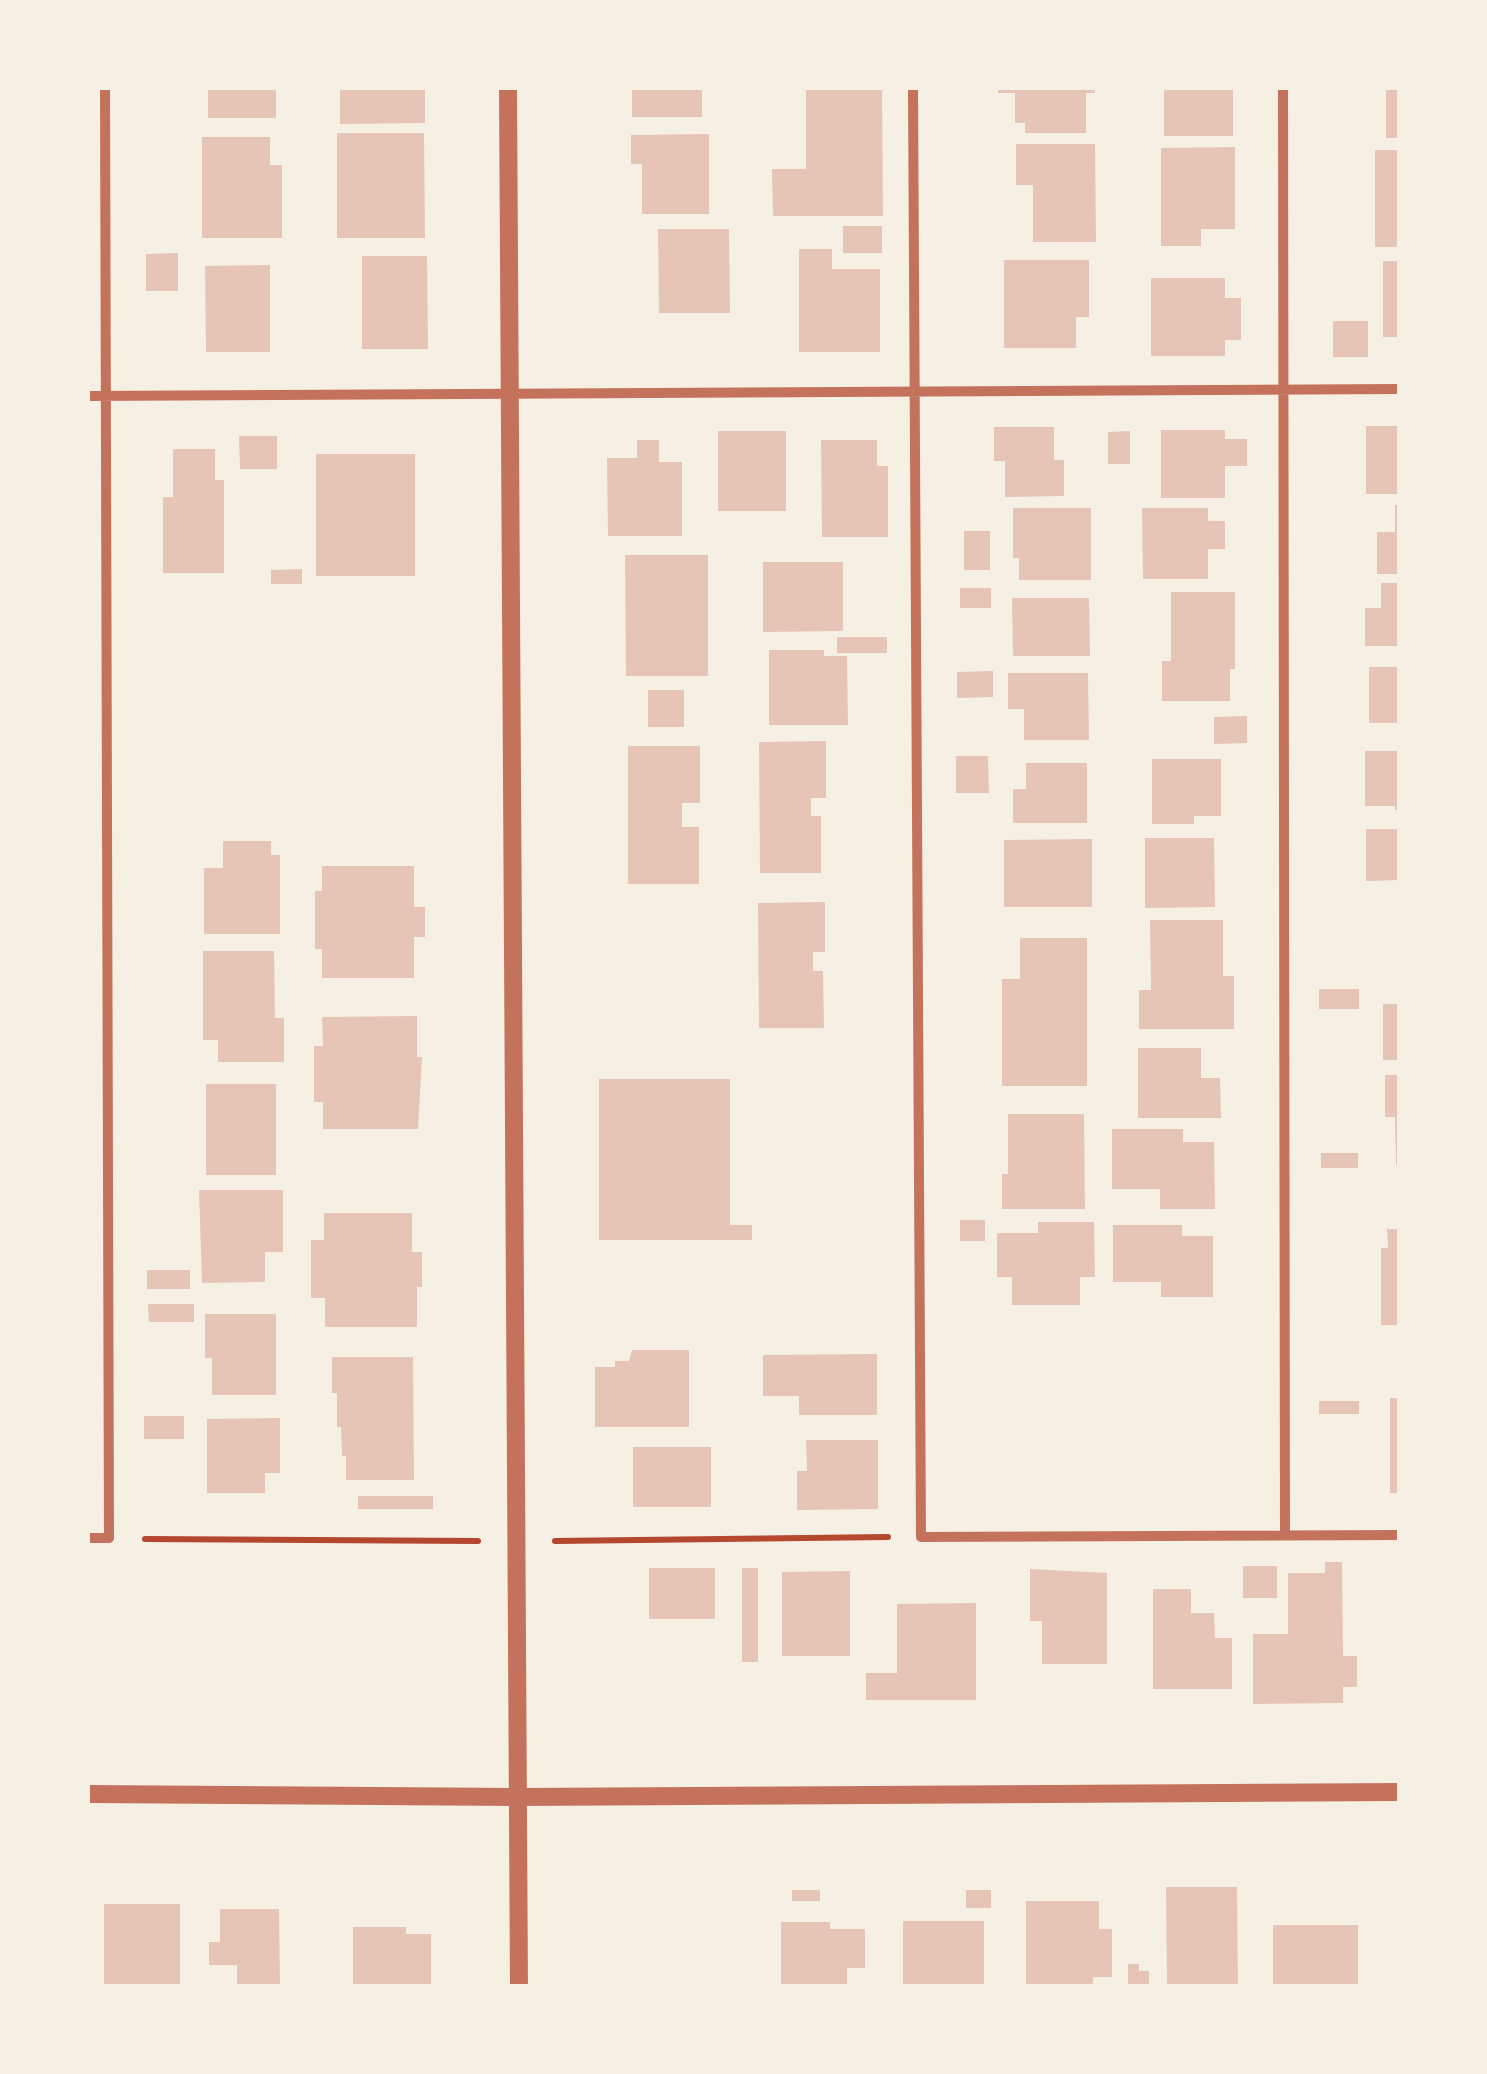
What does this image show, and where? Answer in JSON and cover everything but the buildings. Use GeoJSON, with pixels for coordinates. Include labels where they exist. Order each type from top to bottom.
{"type":"FeatureCollection","features":[{"type":"Feature","properties":{"kind":"street"},"geometry":{"type":"LineString","coordinates":[[88,1538],[109,1538],[105,88]]}},
{"type":"Feature","properties":{"kind":"street"},"geometry":{"type":"LineString","coordinates":[[508,88],[519,1986]]}},
{"type":"Feature","properties":{"kind":"street"},"geometry":{"type":"LineString","coordinates":[[913,88],[921,1537],[1400,1535]]}},
{"type":"Feature","properties":{"kind":"street"},"geometry":{"type":"LineString","coordinates":[[1284,88],[1285,1535]]}},
{"type":"Feature","properties":{"kind":"street"},"geometry":{"type":"LineString","coordinates":[[88,396],[1400,388]]}},
{"type":"Feature","properties":{"kind":"street"},"geometry":{"type":"LineString","coordinates":[[88,1794],[518,1797],[1400,1792]]}},
{"type":"Feature","properties":{"kind":"path"},"geometry":{"type":"LineString","coordinates":[[109,1538],[516,1542],[921,1537]]}}]}
